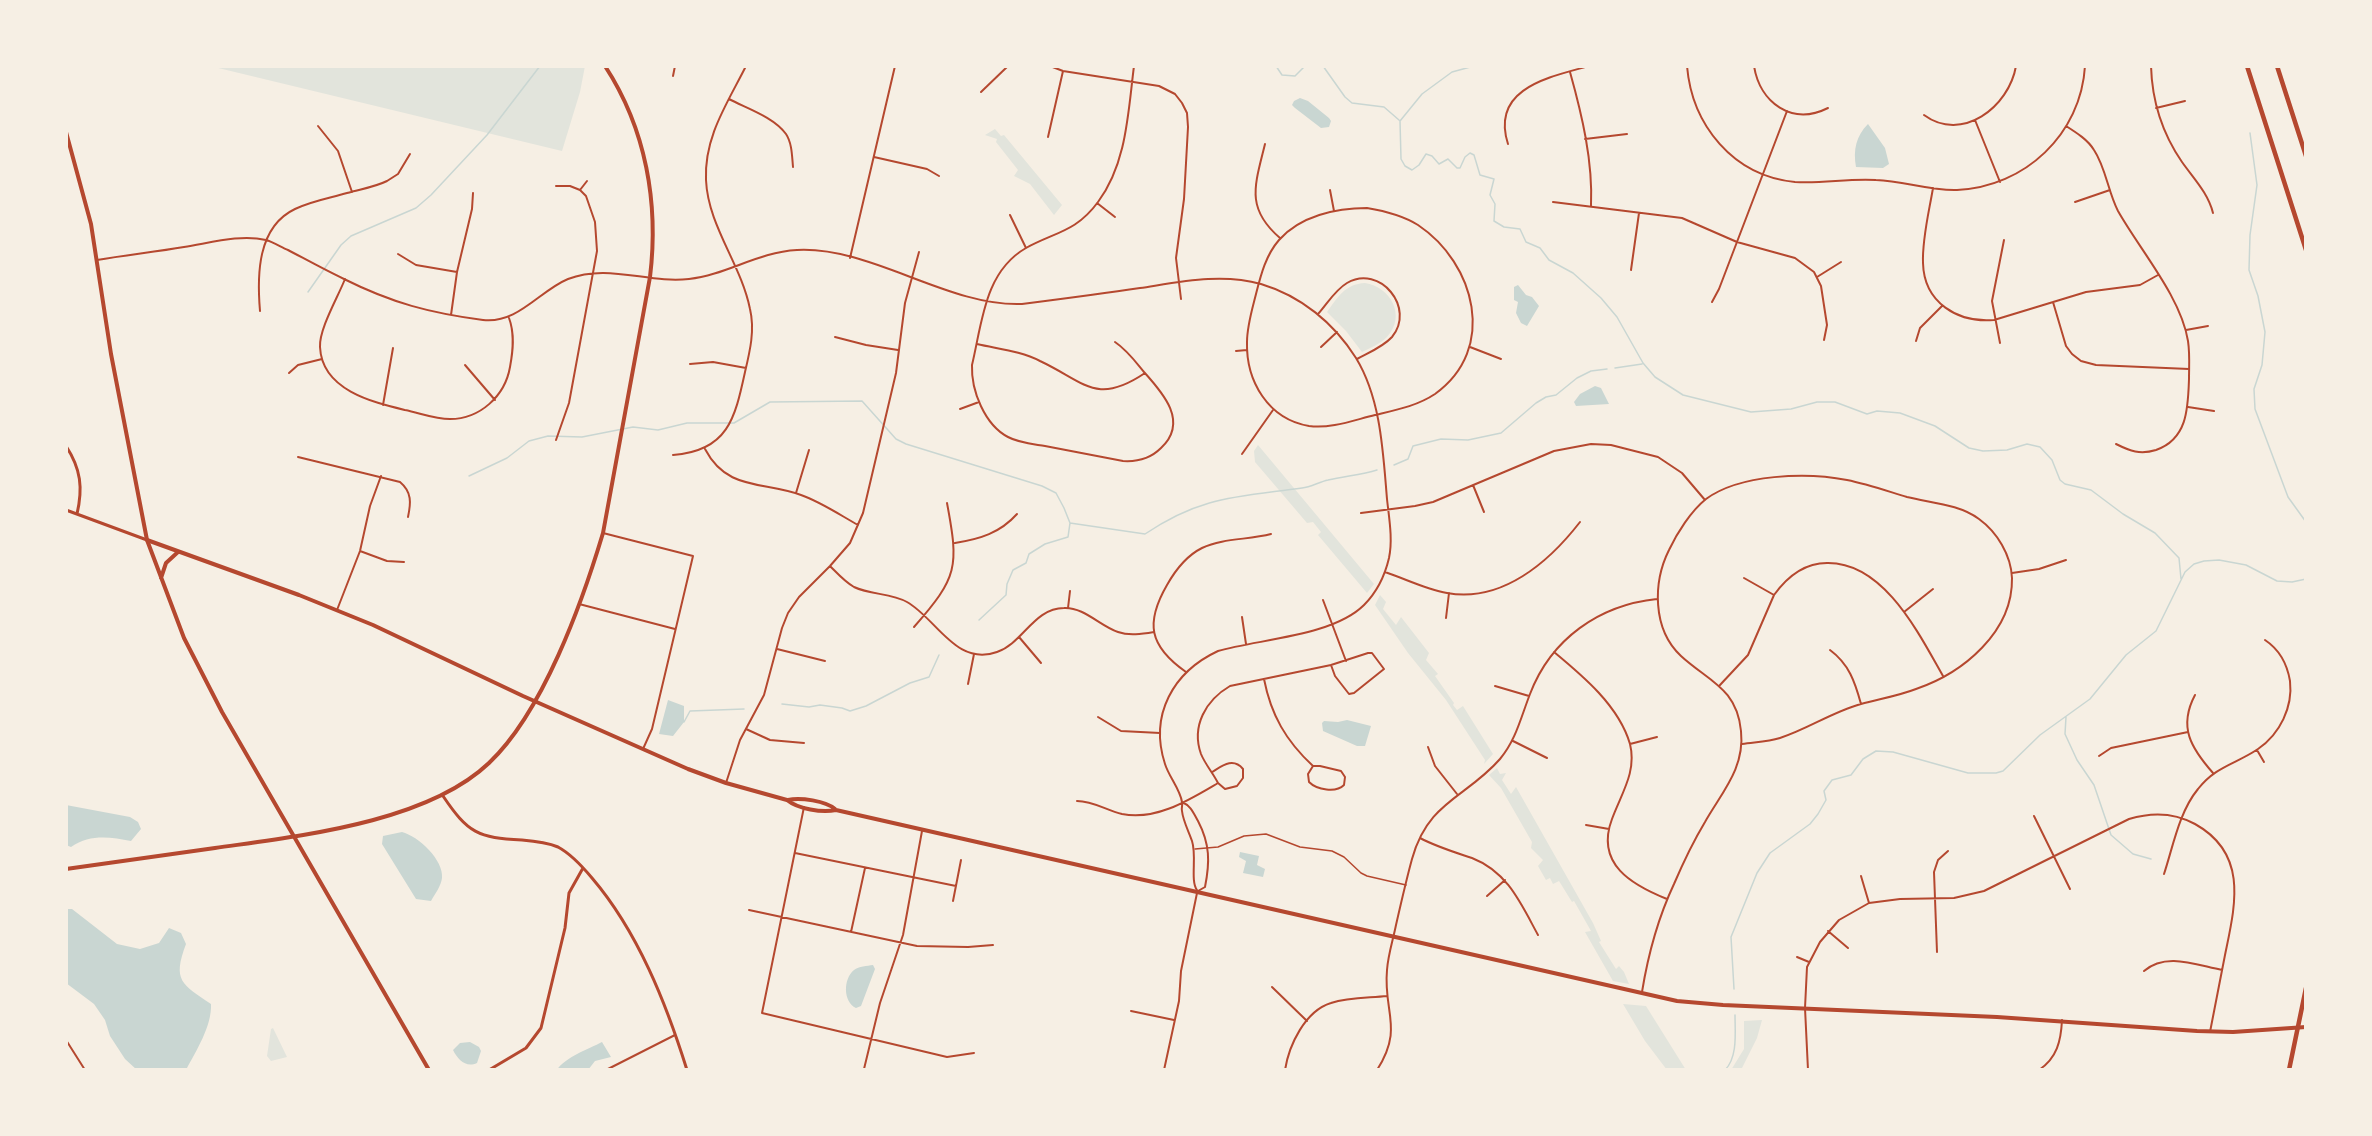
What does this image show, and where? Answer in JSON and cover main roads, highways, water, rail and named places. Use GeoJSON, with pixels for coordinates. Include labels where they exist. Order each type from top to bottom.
{"type":"FeatureCollection","features":[{"type":"Feature","properties":{"kind":"highway"},"geometry":{"type":"LineString","coordinates":[[2247,66],[2306,249]]}},
{"type":"Feature","properties":{"kind":"highway"},"geometry":{"type":"LineString","coordinates":[[2277,66],[2306,156]]}},
{"type":"Feature","properties":{"kind":"highway"},"geometry":{"type":"LineString","coordinates":[[2289,1070],[2306,988]]}},
{"type":"Feature","properties":{"kind":"main road"},"geometry":{"type":"LineString","coordinates":[[66,869],[294,837],[409,810],[443,796],[478,773],[509,742],[535,702],[579,604],[603,533],[650,277],[653,216],[645,159],[624,98],[605,66]]}},
{"type":"Feature","properties":{"kind":"main road"},"geometry":{"type":"LineString","coordinates":[[66,132],[84,195],[97,260],[113,366],[147,540],[161,579],[198,667],[429,1070]]}},
{"type":"Feature","properties":{"kind":"main road"},"geometry":{"type":"LineString","coordinates":[[147,540],[337,610],[535,702],[726,783],[787,800],[793,805],[829,812],[836,810]]}},
{"type":"Feature","properties":{"kind":"main road"},"geometry":{"type":"LineString","coordinates":[[161,579],[166,563],[178,552]]}},
{"type":"Feature","properties":{"kind":"main road"},"geometry":{"type":"LineString","coordinates":[[787,800],[794,798],[830,805],[836,810],[1641,995],[1701,1004],[2062,1020],[2210,1032],[2306,1027]]}},
{"type":"Feature","properties":{"kind":"waterway"},"geometry":{"type":"LineString","coordinates":[[308,292],[341,245],[351,236],[416,208],[431,195],[487,135],[540,66]]}},
{"type":"Feature","properties":{"kind":"waterway"},"geometry":{"type":"LineString","coordinates":[[1276,66],[1282,75],[1295,76],[1305,66]]}},
{"type":"Feature","properties":{"kind":"waterway"},"geometry":{"type":"LineString","coordinates":[[1323,66],[1345,97],[1352,103],[1384,107],[1399,120]]}},
{"type":"Feature","properties":{"kind":"waterway"},"geometry":{"type":"LineString","coordinates":[[1474,66],[1452,72],[1422,94],[1400,121],[1401,159],[1405,166],[1412,170],[1419,165],[1426,154],[1432,156],[1439,164],[1448,159],[1460,168],[1465,157],[1470,153],[1474,155],[1480,175],[1494,179],[1490,195],[1495,204],[1494,221],[1504,227],[1520,229],[1526,242],[1540,248],[1549,260],[1573,273],[1601,298],[1617,317],[1643,363],[1655,377],[1683,395],[1751,412],[1791,409],[1817,402],[1835,402],[1867,414],[1877,411],[1900,413],[1935,426],[1969,448],[1983,451],[2007,450],[2027,444],[2040,447],[2052,460],[2060,480],[2065,484],[2091,490],[2123,514],[2155,533],[2179,558],[2181,579]]}},
{"type":"Feature","properties":{"kind":"waterway"},"geometry":{"type":"LineString","coordinates":[[2250,133],[2257,185],[2250,235],[2249,270],[2258,296],[2265,332],[2262,365],[2254,389],[2255,409],[2288,497],[2306,522]]}},
{"type":"Feature","properties":{"kind":"waterway"},"geometry":{"type":"LineString","coordinates":[[1615,368],[1642,364]]}},
{"type":"Feature","properties":{"kind":"waterway"},"geometry":{"type":"LineString","coordinates":[[1394,465],[1408,459],[1413,446],[1441,439],[1468,440],[1501,433],[1536,403],[1546,397],[1556,395],[1577,378],[1591,371],[1607,369]]}},
{"type":"Feature","properties":{"kind":"waterway"},"geometry":{"type":"LineString","coordinates":[[469,476],[507,458],[529,441],[548,436],[582,437],[633,427],[658,430],[687,423],[734,423],[770,402],[862,401],[896,439],[906,444],[1042,486],[1056,493],[1070,523],[1068,537],[1045,544],[1029,554],[1026,563],[1013,570],[1007,584],[1006,595],[979,620]]}},
{"type":"Feature","properties":{"kind":"waterway"},"geometry":{"type":"LineString","coordinates":[[1070,523],[1145,534],[1184,512],[1220,500],[1305,487],[1377,470]]}},
{"type":"Feature","properties":{"kind":"waterway"},"geometry":{"type":"LineString","coordinates":[[1734,989],[1731,937],[1757,873],[1770,853],[1810,824],[1826,800],[1824,791],[1832,780],[1851,775],[1863,759],[1876,751],[1893,752],[1968,773],[2003,771],[2040,735],[2090,699],[2126,655],[2156,631],[2185,572],[2194,564],[2219,560],[2246,565],[2277,581],[2292,582],[2306,579]]}},
{"type":"Feature","properties":{"kind":"waterway"},"geometry":{"type":"LineString","coordinates":[[782,704],[809,707],[820,705],[850,711],[866,706],[910,683],[929,677],[939,655]]}},
{"type":"Feature","properties":{"kind":"waterway"},"geometry":{"type":"LineString","coordinates":[[684,722],[690,711],[744,709]]}},
{"type":"Feature","properties":{"kind":"waterway"},"geometry":{"type":"LineString","coordinates":[[2066,717],[2065,734],[2077,760],[2094,785],[2111,835],[2133,854],[2151,859]]}},
{"type":"Feature","properties":{"kind":"waterway"},"geometry":{"type":"LineString","coordinates":[[1725,1070],[1734,1051],[1735,1015]]}}]}
